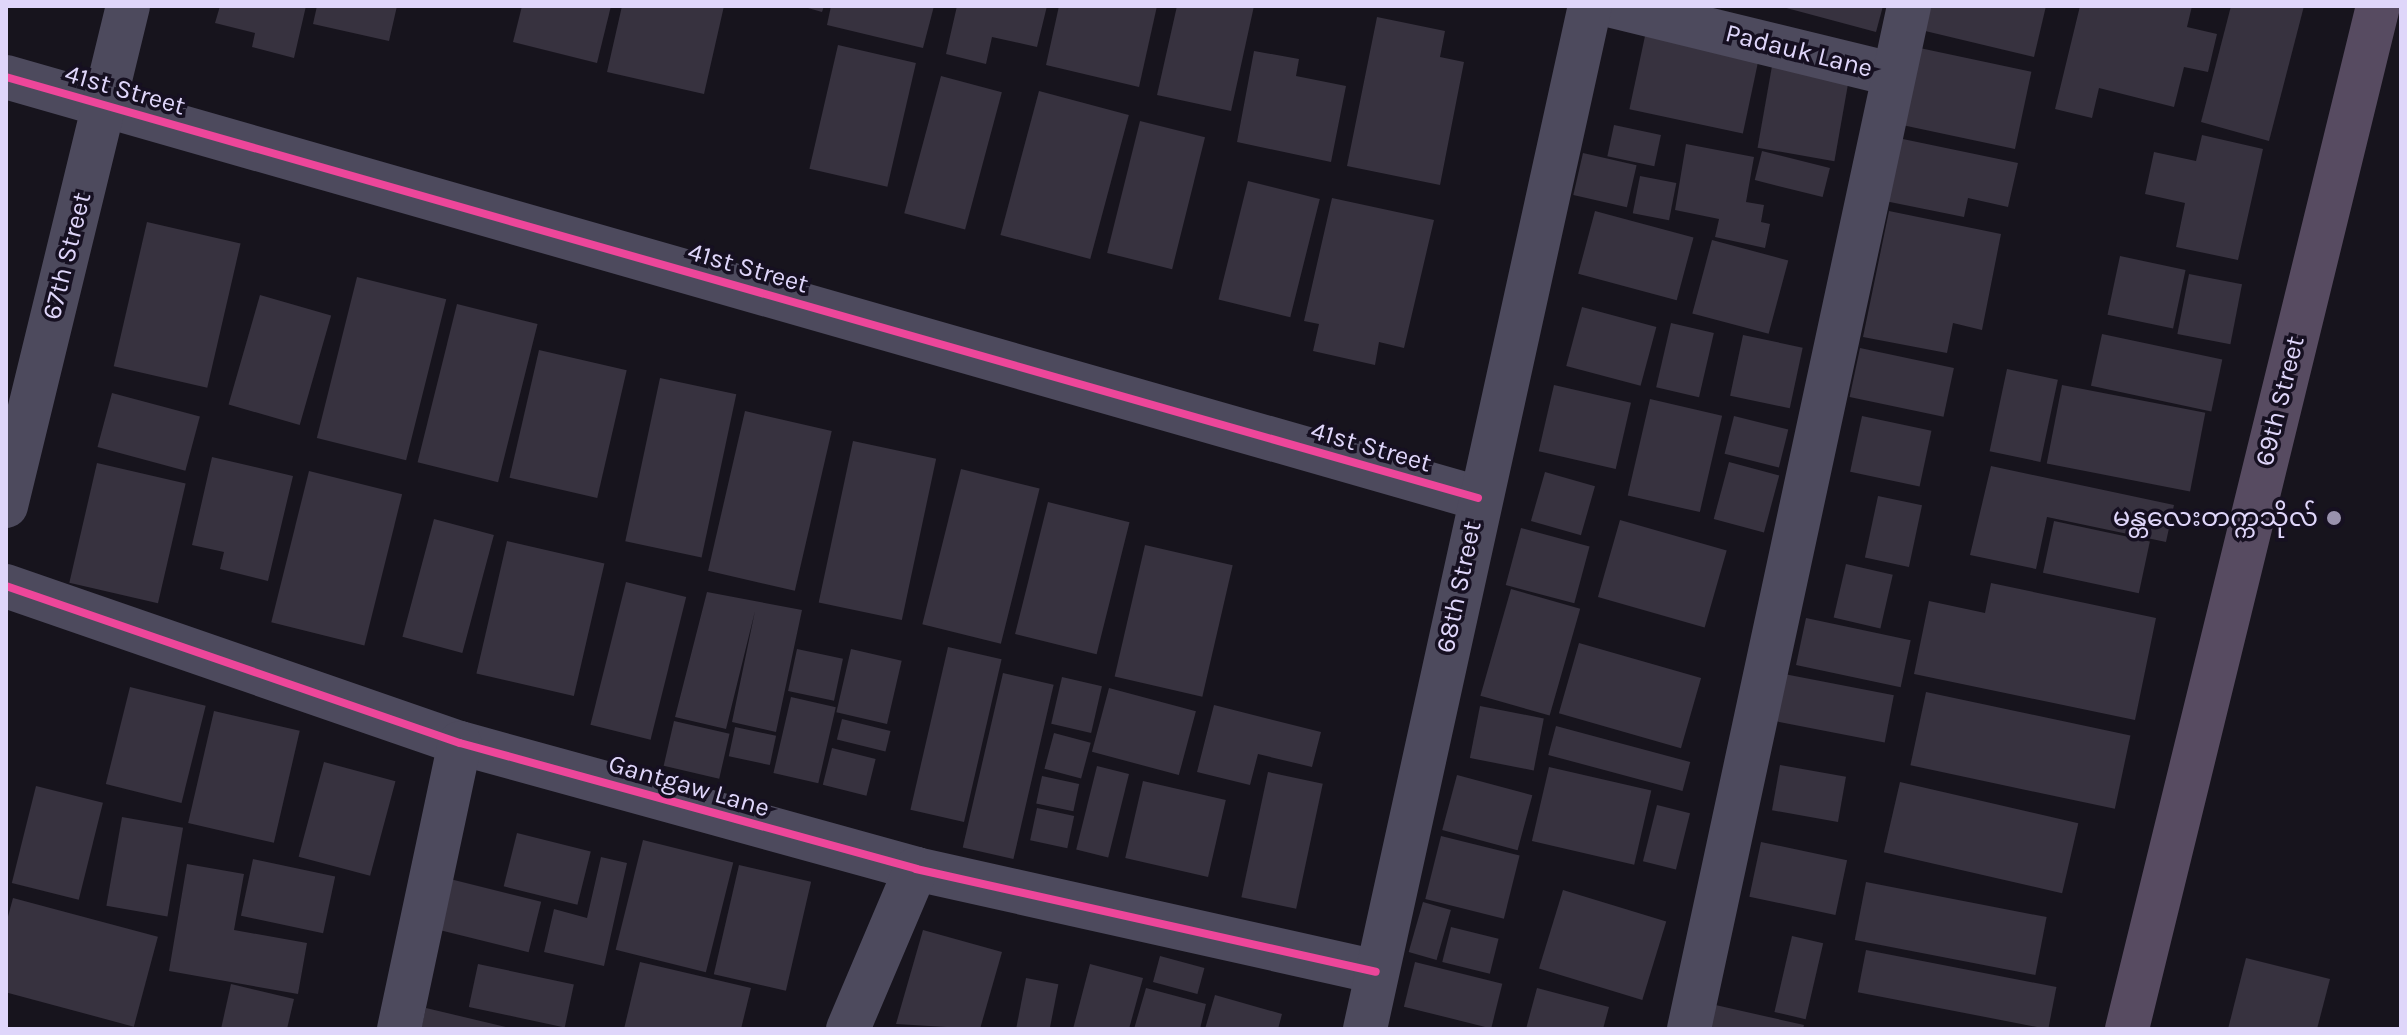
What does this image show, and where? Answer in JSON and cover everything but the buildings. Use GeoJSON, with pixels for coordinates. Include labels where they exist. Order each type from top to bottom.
{"type":"FeatureCollection","features":[{"type":"Feature","properties":{"kind":"main road","name":"69th Street"},"geometry":{"type":"LineString","coordinates":[[2127,1029],[2378,6]]}},
{"type":"Feature","properties":{"kind":"street","name":"67th Street"},"geometry":{"type":"LineString","coordinates":[[6,506],[128,6]]}},
{"type":"Feature","properties":{"kind":"street","name":"68th Street"},"geometry":{"type":"LineString","coordinates":[[1365,1029],[1478,498],[1590,6]]}},
{"type":"Feature","properties":{"kind":"street","name":"Padauk Lane"},"geometry":{"type":"LineString","coordinates":[[1612,6],[1892,74]]}},
{"type":"Feature","properties":{"kind":"street"},"geometry":{"type":"LineString","coordinates":[[1689,1029],[1909,6]]}},
{"type":"Feature","properties":{"kind":"street","name":"41st Street"},"geometry":{"type":"LineString","coordinates":[[6,77],[1478,498]]}},
{"type":"Feature","properties":{"kind":"street","name":"Gantgaw Lane"},"geometry":{"type":"LineString","coordinates":[[6,586],[460,743],[916,869],[1376,972]]}},
{"type":"Feature","properties":{"kind":"street"},"geometry":{"type":"LineString","coordinates":[[399,1029],[460,743]]}},
{"type":"Feature","properties":{"kind":"street"},"geometry":{"type":"LineString","coordinates":[[848,1029],[916,869]]}},
{"type":"Feature","properties":{"kind":"cycle path"},"geometry":{"type":"LineString","coordinates":[[6,77],[1478,498]]}},
{"type":"Feature","properties":{"kind":"cycle path"},"geometry":{"type":"LineString","coordinates":[[6,586],[460,743],[916,869],[1376,972]]}},
{"type":"Feature","properties":{"kind":"place","name":"မန္တလေးတက္ကသိုလ်"},"geometry":{"type":"Point","coordinates":[2334,518]}}]}
